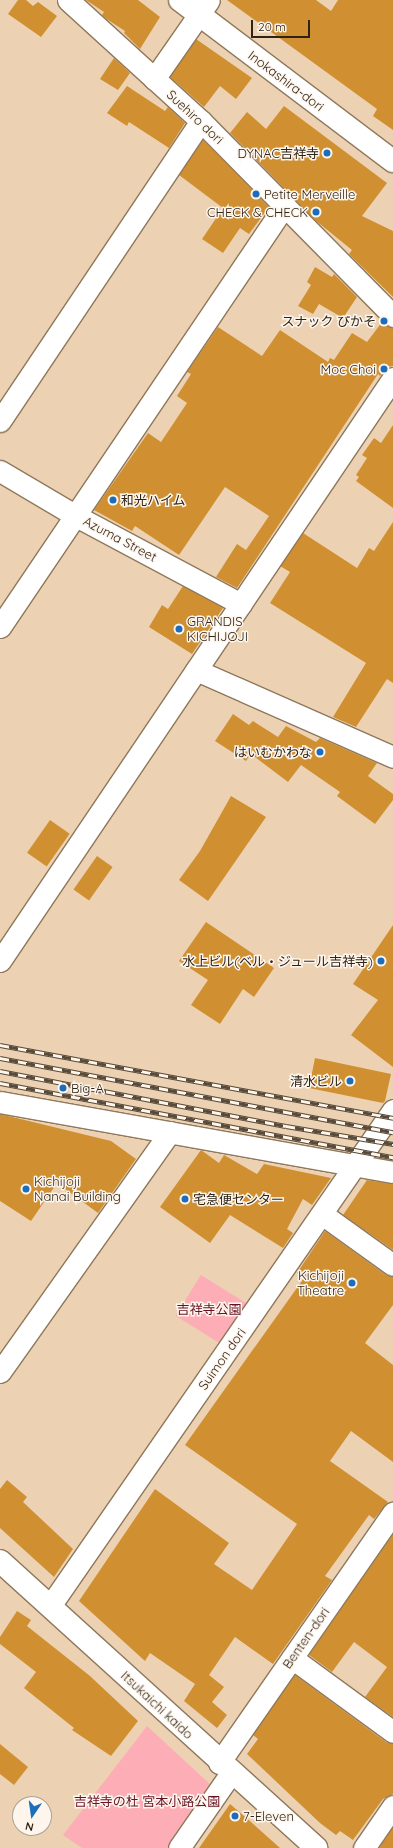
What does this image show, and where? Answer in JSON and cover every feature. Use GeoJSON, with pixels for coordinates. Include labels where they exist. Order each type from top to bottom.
{"type":"FeatureCollection","features":[{"type":"Feature","properties":{"kind":"main road","name":"Inokashira-dori"},"geometry":{"type":"LineString","coordinates":[[180,0],[204,7],[393,161]]}},
{"type":"Feature","properties":{"kind":"main road","name":"Itsukaichi kaido"},"geometry":{"type":"LineString","coordinates":[[0,1561],[225,1768],[316,1848]]}},
{"type":"Feature","properties":{"kind":"street","name":"Suehiro dori"},"geometry":{"type":"LineString","coordinates":[[68,0],[201,121],[393,316]]}},
{"type":"Feature","properties":{"kind":"street"},"geometry":{"type":"LineString","coordinates":[[154,79],[204,7]]}},
{"type":"Feature","properties":{"kind":"street"},"geometry":{"type":"LineString","coordinates":[[0,421],[201,121]]}},
{"type":"Feature","properties":{"kind":"street"},"geometry":{"type":"LineString","coordinates":[[0,628],[285,206]]}},
{"type":"Feature","properties":{"kind":"street"},"geometry":{"type":"LineString","coordinates":[[0,961],[393,378]]}},
{"type":"Feature","properties":{"kind":"street","name":"Azuma Street"},"geometry":{"type":"LineString","coordinates":[[0,471],[76,516],[241,604]]}},
{"type":"Feature","properties":{"kind":"street"},"geometry":{"type":"LineString","coordinates":[[196,670],[393,757]]}},
{"type":"Feature","properties":{"kind":"street"},"geometry":{"type":"LineString","coordinates":[[0,1102],[393,1172]]}},
{"type":"Feature","properties":{"kind":"street","name":"Suimon dori"},"geometry":{"type":"LineString","coordinates":[[50,1606],[393,1110]]}},
{"type":"Feature","properties":{"kind":"street"},"geometry":{"type":"LineString","coordinates":[[0,1372],[170,1132]]}},
{"type":"Feature","properties":{"kind":"street"},"geometry":{"type":"LineString","coordinates":[[322,1214],[393,1264]]}},
{"type":"Feature","properties":{"kind":"street","name":"Benten-dori"},"geometry":{"type":"LineString","coordinates":[[179,1848],[225,1768],[292,1658],[393,1513]]}},
{"type":"Feature","properties":{"kind":"street"},"geometry":{"type":"LineString","coordinates":[[292,1658],[393,1732]]}},
{"type":"Feature","properties":{"kind":"street"},"geometry":{"type":"LineString","coordinates":[[364,1848],[393,1806]]}},
{"type":"Feature","properties":{"kind":"green space","name":"吉祥寺公園"},"geometry":{"type":"Polygon","coordinates":[[[201,1275],[246,1303],[221,1344],[176,1316],[201,1275]]]}},
{"type":"Feature","properties":{"kind":"green space","name":"吉祥寺の杜 宮本小路公園"},"geometry":{"type":"Polygon","coordinates":[[[147,1726],[212,1786],[171,1848],[82,1848],[63,1835],[147,1726]]]}},
{"type":"Feature","properties":{"kind":"building"},"geometry":{"type":"Polygon","coordinates":[[[18,0],[26,0],[33,6],[38,2],[57,16],[41,37],[8,14],[18,0]]]}},
{"type":"Feature","properties":{"kind":"building"},"geometry":{"type":"Polygon","coordinates":[[[86,0],[138,0],[160,17],[140,49],[124,33],[125,31],[108,20],[102,15],[104,12],[86,0]]]}},
{"type":"Feature","properties":{"kind":"building"},"geometry":{"type":"Polygon","coordinates":[[[227,0],[316,0],[331,11],[338,0],[393,0],[393,130],[373,116],[377,109],[227,0]]]}},
{"type":"Feature","properties":{"kind":"building"},"geometry":{"type":"Polygon","coordinates":[[[196,39],[252,78],[236,99],[220,86],[204,107],[170,77],[196,39]]]}},
{"type":"Feature","properties":{"kind":"building"},"geometry":{"type":"Polygon","coordinates":[[[114,58],[130,73],[118,90],[100,79],[114,58]]]}},
{"type":"Feature","properties":{"kind":"building"},"geometry":{"type":"Polygon","coordinates":[[[127,86],[165,111],[168,107],[185,123],[169,148],[129,122],[127,126],[107,113],[127,86]]]}},
{"type":"Feature","properties":{"kind":"building"},"geometry":{"type":"Polygon","coordinates":[[[284,106],[387,183],[362,216],[393,231],[393,297],[349,254],[352,250],[315,220],[230,133],[247,112],[266,129],[284,106]]]}},
{"type":"Feature","properties":{"kind":"building"},"geometry":{"type":"Polygon","coordinates":[[[203,140],[269,207],[249,234],[240,228],[223,253],[202,239],[223,208],[179,175],[203,140]]]}},
{"type":"Feature","properties":{"kind":"building"},"geometry":{"type":"Polygon","coordinates":[[[315,267],[332,277],[334,274],[357,297],[343,318],[319,304],[313,314],[298,306],[311,285],[307,282],[315,267]]]}},
{"type":"Feature","properties":{"kind":"building"},"geometry":{"type":"Polygon","coordinates":[[[382,322],[393,328],[393,366],[387,367],[380,376],[378,374],[237,588],[216,577],[237,544],[246,550],[269,516],[225,487],[179,555],[135,526],[132,531],[94,510],[148,433],[161,442],[187,403],[177,396],[191,374],[187,372],[218,327],[262,356],[280,330],[328,362],[330,358],[334,360],[352,333],[367,342],[382,322]]]}},
{"type":"Feature","properties":{"kind":"building"},"geometry":{"type":"Polygon","coordinates":[[[393,425],[393,508],[356,481],[359,477],[356,475],[367,458],[362,455],[374,438],[381,443],[393,425]]]}},
{"type":"Feature","properties":{"kind":"building"},"geometry":{"type":"Polygon","coordinates":[[[393,522],[393,683],[387,679],[356,727],[333,717],[366,663],[270,603],[290,572],[280,566],[303,533],[357,568],[369,548],[374,551],[393,522]]]}},
{"type":"Feature","properties":{"kind":"building"},"geometry":{"type":"Polygon","coordinates":[[[183,586],[223,608],[192,654],[149,627],[162,605],[168,609],[183,586]]]}},
{"type":"Feature","properties":{"kind":"building"},"geometry":{"type":"Polygon","coordinates":[[[233,714],[249,725],[253,721],[278,737],[286,726],[316,742],[320,738],[377,763],[368,776],[393,794],[393,800],[375,824],[337,796],[340,792],[301,765],[288,782],[251,754],[246,761],[215,741],[233,714]]]}},
{"type":"Feature","properties":{"kind":"building"},"geometry":{"type":"Polygon","coordinates":[[[231,796],[266,817],[208,901],[179,880],[200,851],[231,796]]]}},
{"type":"Feature","properties":{"kind":"building"},"geometry":{"type":"Polygon","coordinates":[[[50,820],[70,834],[47,867],[27,853],[50,820]]]}},
{"type":"Feature","properties":{"kind":"building"},"geometry":{"type":"Polygon","coordinates":[[[97,856],[113,867],[89,900],[73,890],[97,856]]]}},
{"type":"Feature","properties":{"kind":"building"},"geometry":{"type":"Polygon","coordinates":[[[206,922],[274,968],[254,997],[243,989],[220,1024],[191,1005],[208,980],[179,961],[206,922]]]}},
{"type":"Feature","properties":{"kind":"building"},"geometry":{"type":"Polygon","coordinates":[[[393,925],[393,1067],[351,1035],[378,1000],[353,984],[393,925]]]}},
{"type":"Feature","properties":{"kind":"building","name":"清水ビル"},"geometry":{"type":"Polygon","coordinates":[[[315,1058],[391,1074],[385,1101],[383,1103],[309,1088],[315,1058]]]}},
{"type":"Feature","properties":{"kind":"building"},"geometry":{"type":"Polygon","coordinates":[[[0,1114],[111,1141],[136,1159],[98,1213],[57,1183],[31,1221],[0,1201],[0,1114]]]}},
{"type":"Feature","properties":{"kind":"building"},"geometry":{"type":"Polygon","coordinates":[[[201,1150],[219,1163],[224,1155],[257,1174],[264,1164],[331,1178],[312,1205],[303,1199],[287,1229],[293,1233],[283,1248],[230,1215],[210,1243],[160,1207],[201,1150]]]}},
{"type":"Feature","properties":{"kind":"building"},"geometry":{"type":"Polygon","coordinates":[[[367,1180],[393,1184],[393,1250],[343,1215],[367,1180]]]}},
{"type":"Feature","properties":{"kind":"building"},"geometry":{"type":"Polygon","coordinates":[[[325,1231],[386,1275],[393,1277],[393,1305],[365,1343],[393,1365],[393,1462],[351,1431],[330,1461],[388,1502],[374,1519],[369,1515],[325,1576],[332,1580],[273,1664],[235,1637],[209,1675],[224,1687],[212,1702],[227,1715],[217,1728],[184,1701],[195,1684],[150,1653],[145,1661],[79,1601],[155,1489],[229,1543],[214,1564],[252,1590],[297,1524],[185,1445],[304,1278],[297,1273],[325,1231]]]}},
{"type":"Feature","properties":{"kind":"building"},"geometry":{"type":"Polygon","coordinates":[[[7,1480],[27,1497],[23,1502],[73,1549],[54,1577],[0,1528],[0,1489],[7,1480]]]}},
{"type":"Feature","properties":{"kind":"building"},"geometry":{"type":"Polygon","coordinates":[[[393,1534],[393,1717],[365,1697],[387,1667],[354,1642],[332,1672],[309,1655],[393,1534]]]}},
{"type":"Feature","properties":{"kind":"building"},"geometry":{"type":"Polygon","coordinates":[[[17,1611],[31,1620],[27,1626],[90,1676],[138,1721],[111,1756],[72,1730],[74,1728],[24,1688],[36,1672],[0,1644],[0,1637],[17,1611]]]}},
{"type":"Feature","properties":{"kind":"building"},"geometry":{"type":"Polygon","coordinates":[[[295,1675],[386,1742],[393,1744],[393,1794],[383,1799],[353,1840],[340,1831],[336,1835],[320,1823],[247,1754],[258,1739],[253,1735],[295,1675]]]}},
{"type":"Feature","properties":{"kind":"building"},"geometry":{"type":"Polygon","coordinates":[[[0,1744],[28,1767],[14,1785],[0,1774],[0,1744]]]}},
{"type":"Feature","properties":{"kind":"building"},"geometry":{"type":"Polygon","coordinates":[[[230,1804],[251,1822],[280,1848],[199,1848],[230,1804]]]}},
{"type":"Feature","properties":{"kind":"building"},"geometry":{"type":"Polygon","coordinates":[[[393,1827],[393,1848],[379,1848],[393,1827]]]}},
{"type":"Feature","properties":{"kind":"railway"},"geometry":{"type":"LineString","coordinates":[[0,1045],[393,1118]]}},
{"type":"Feature","properties":{"kind":"railway"},"geometry":{"type":"LineString","coordinates":[[0,1058],[393,1132]]}},
{"type":"Feature","properties":{"kind":"railway"},"geometry":{"type":"LineString","coordinates":[[0,1071],[286,1126],[393,1144]]}},
{"type":"Feature","properties":{"kind":"railway"},"geometry":{"type":"LineString","coordinates":[[0,1083],[393,1157]]}},
{"type":"Feature","properties":{"kind":"place","name":"DYNAC吉祥寺"},"geometry":{"type":"Point","coordinates":[327,153]}},
{"type":"Feature","properties":{"kind":"place","name":"Petite Merveille"},"geometry":{"type":"Point","coordinates":[256,194]}},
{"type":"Feature","properties":{"kind":"place","name":"CHECK & CHECK"},"geometry":{"type":"Point","coordinates":[316,212]}},
{"type":"Feature","properties":{"kind":"place","name":"スナック ぴかそ"},"geometry":{"type":"Point","coordinates":[384,321]}},
{"type":"Feature","properties":{"kind":"place","name":"Moc Choi"},"geometry":{"type":"Point","coordinates":[384,369]}},
{"type":"Feature","properties":{"kind":"place","name":"和光ハイム"},"geometry":{"type":"Point","coordinates":[113,500]}},
{"type":"Feature","properties":{"kind":"place","name":"GRANDIS KICHIJOJI"},"geometry":{"type":"Point","coordinates":[179,629]}},
{"type":"Feature","properties":{"kind":"place","name":"はいむかわな"},"geometry":{"type":"Point","coordinates":[320,752]}},
{"type":"Feature","properties":{"kind":"place","name":"水上ビル(ベル・ジュール吉祥寺)"},"geometry":{"type":"Point","coordinates":[381,961]}},
{"type":"Feature","properties":{"kind":"place","name":"清水ビル"},"geometry":{"type":"Point","coordinates":[350,1081]}},
{"type":"Feature","properties":{"kind":"place","name":"Big-A"},"geometry":{"type":"Point","coordinates":[63,1088]}},
{"type":"Feature","properties":{"kind":"place","name":"Kichijoji Nanai Building"},"geometry":{"type":"Point","coordinates":[26,1189]}},
{"type":"Feature","properties":{"kind":"place","name":"宅急便センター"},"geometry":{"type":"Point","coordinates":[185,1199]}},
{"type":"Feature","properties":{"kind":"place","name":"Kichijoji Theatre"},"geometry":{"type":"Point","coordinates":[352,1283]}},
{"type":"Feature","properties":{"kind":"place","name":"7-Eleven"},"geometry":{"type":"Point","coordinates":[235,1816]}}]}
